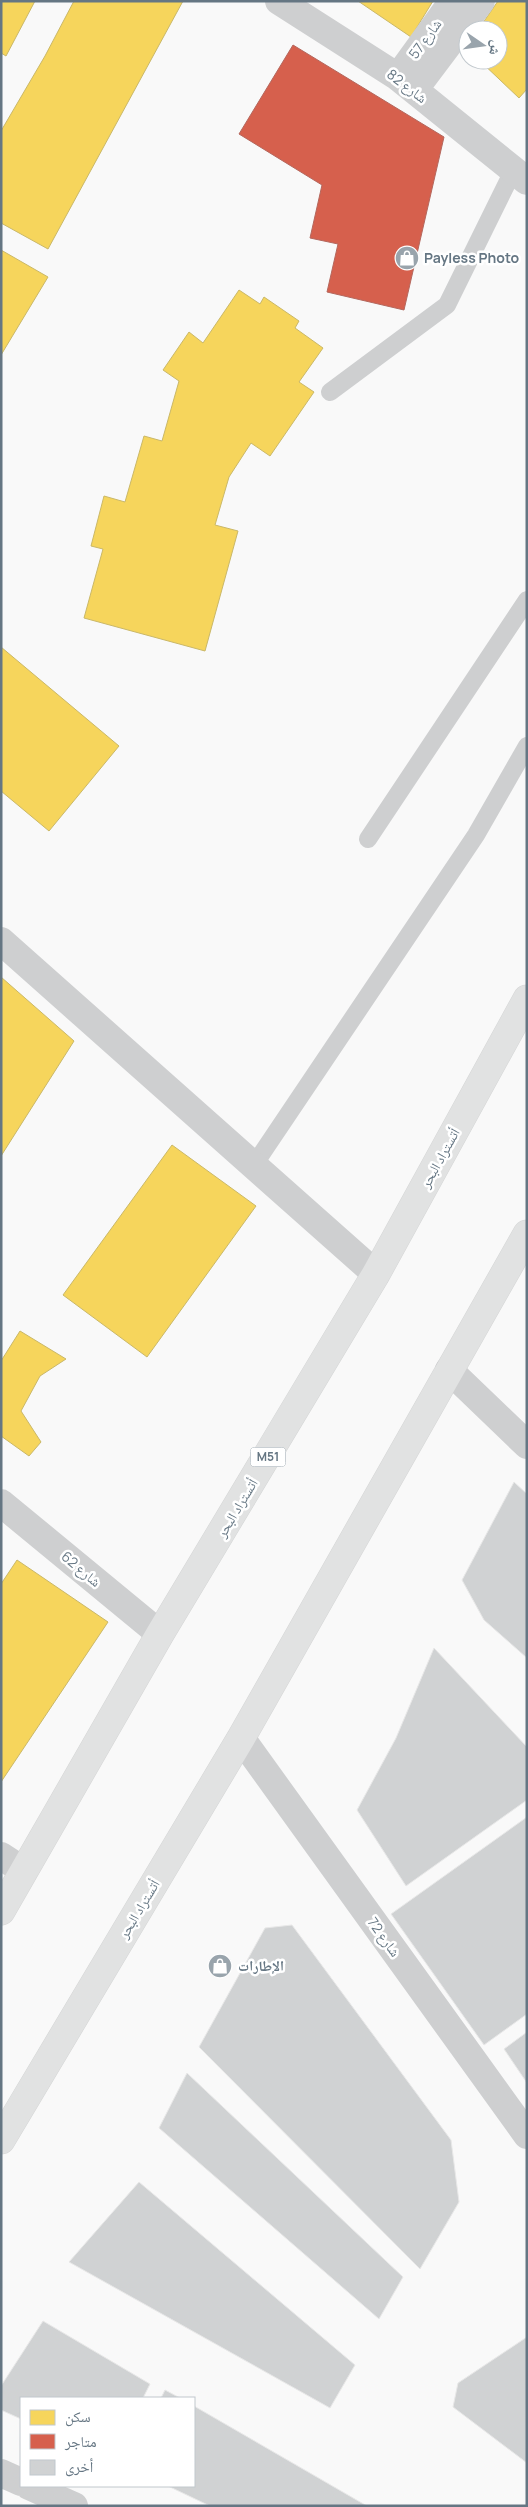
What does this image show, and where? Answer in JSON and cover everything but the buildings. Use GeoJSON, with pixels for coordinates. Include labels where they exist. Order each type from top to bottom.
{"type":"FeatureCollection","features":[{"type":"Feature","properties":{"kind":"highway","name":"أتستراد البحر"},"geometry":{"type":"LineString","coordinates":[[1,1911],[160,1634],[376,1274],[527,999]]}},
{"type":"Feature","properties":{"kind":"highway","name":"أتستراد البحر"},"geometry":{"type":"LineString","coordinates":[[1,2140],[241,1738],[527,1234]]}},
{"type":"Feature","properties":{"kind":"street","name":"شارع 82"},"geometry":{"type":"LineString","coordinates":[[279,1],[406,83],[520,176]]}},
{"type":"Feature","properties":{"kind":"street","name":"شارع 57"},"geometry":{"type":"LineString","coordinates":[[406,83],[453,1]]}},
{"type":"Feature","properties":{"kind":"street","name":"شارع 57"},"geometry":{"type":"LineString","coordinates":[[406,83],[481,1]]}},
{"type":"Feature","properties":{"kind":"street"},"geometry":{"type":"LineString","coordinates":[[1,941],[376,1274]]}},
{"type":"Feature","properties":{"kind":"street"},"geometry":{"type":"LineString","coordinates":[[449,1370],[527,1445]]}},
{"type":"Feature","properties":{"kind":"street","name":"شارع 62"},"geometry":{"type":"LineString","coordinates":[[1,1503],[160,1634]]}},
{"type":"Feature","properties":{"kind":"street","name":"شارع 72"},"geometry":{"type":"LineString","coordinates":[[241,1738],[527,2135]]}},
{"type":"Feature","properties":{"kind":"street"},"geometry":{"type":"LineString","coordinates":[[1,1856],[24,1871]]}},
{"type":"Feature","properties":{"kind":"street"},"geometry":{"type":"LineString","coordinates":[[1,2473],[20,2482]]}},
{"type":"Feature","properties":{"kind":"street"},"geometry":{"type":"LineString","coordinates":[[31,2487],[74,2506]]}},
{"type":"Feature","properties":{"kind":"lane"},"geometry":{"type":"LineString","coordinates":[[330,392],[447,305],[520,176]]}},
{"type":"Feature","properties":{"kind":"lane"},"geometry":{"type":"LineString","coordinates":[[368,839],[527,600]]}},
{"type":"Feature","properties":{"kind":"lane"},"geometry":{"type":"LineString","coordinates":[[254,1165],[476,835],[527,746]]}},
{"type":"Feature","properties":{"kind":"place","name":"Payless Photo"},"geometry":{"type":"Point","coordinates":[407,258]}},
{"type":"Feature","properties":{"kind":"place","name":"الإطارات"},"geometry":{"type":"Point","coordinates":[220,1966]}}]}
